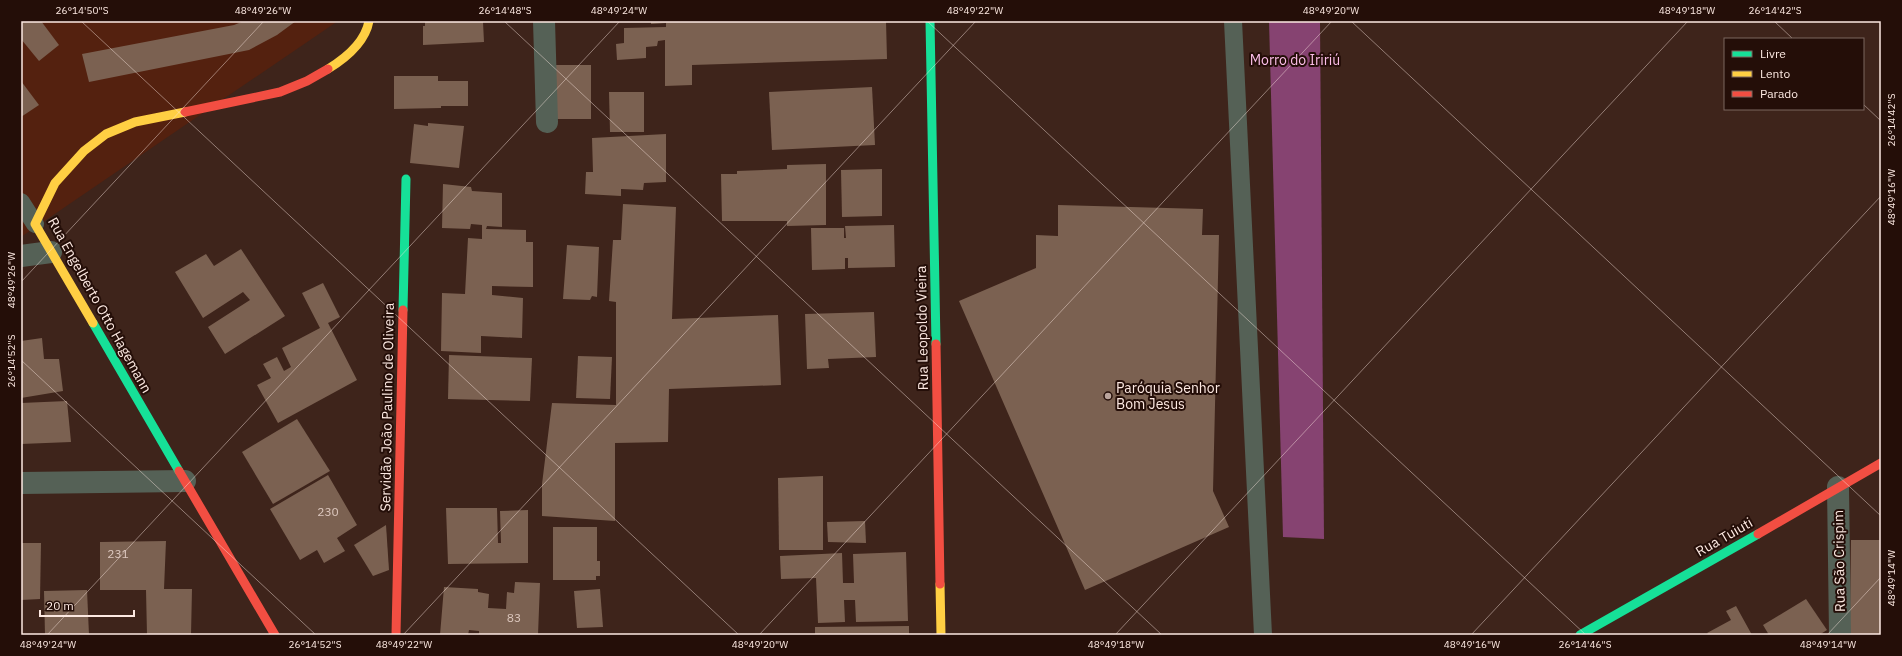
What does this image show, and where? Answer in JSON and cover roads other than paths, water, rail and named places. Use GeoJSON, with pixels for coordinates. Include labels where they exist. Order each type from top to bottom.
{"type":"FeatureCollection","features":[{"type":"Feature","properties":{"kind":"street","name":"Rua Engelberto Otto Hagemann"},"geometry":{"type":"LineString","coordinates":[[274,635],[34,224],[55,184],[84,151],[106,134],[135,122],[280,92],[307,81],[346,58],[367,31],[369,21]]}},
{"type":"Feature","properties":{"kind":"street"},"geometry":{"type":"LineString","coordinates":[[544,21],[547,122]]}},
{"type":"Feature","properties":{"kind":"street","name":"Rua Leopoldo Vieira"},"geometry":{"type":"LineString","coordinates":[[930,21],[941,635]]}},
{"type":"Feature","properties":{"kind":"street","name":"Servidão João Paulino de Oliveira"},"geometry":{"type":"LineString","coordinates":[[396,635],[406,179]]}},
{"type":"Feature","properties":{"kind":"street"},"geometry":{"type":"LineString","coordinates":[[21,256],[51,252]]}},
{"type":"Feature","properties":{"kind":"street","name":"Rua Tuiuti"},"geometry":{"type":"LineString","coordinates":[[1580,635],[1881,462]]}},
{"type":"Feature","properties":{"kind":"street"},"geometry":{"type":"LineString","coordinates":[[21,483],[185,481]]}},
{"type":"Feature","properties":{"kind":"street","name":"Rua São Crispim"},"geometry":{"type":"LineString","coordinates":[[1838,487],[1840,635]]}},
{"type":"Feature","properties":{"kind":"lane"},"geometry":{"type":"LineString","coordinates":[[1233,21],[1263,635]]}},
{"type":"Feature","properties":{"kind":"lane"},"geometry":{"type":"LineString","coordinates":[[21,202],[34,224]]}},
{"type":"Feature","properties":{"kind":"place","name":"Paróquia Senhor Bom Jesus"},"geometry":{"type":"Point","coordinates":[1108,396]}},
{"type":"Feature","properties":{"kind":"park label","name":"Morro do Iririú"},"geometry":{"type":"Point","coordinates":[1295,60]}}]}
